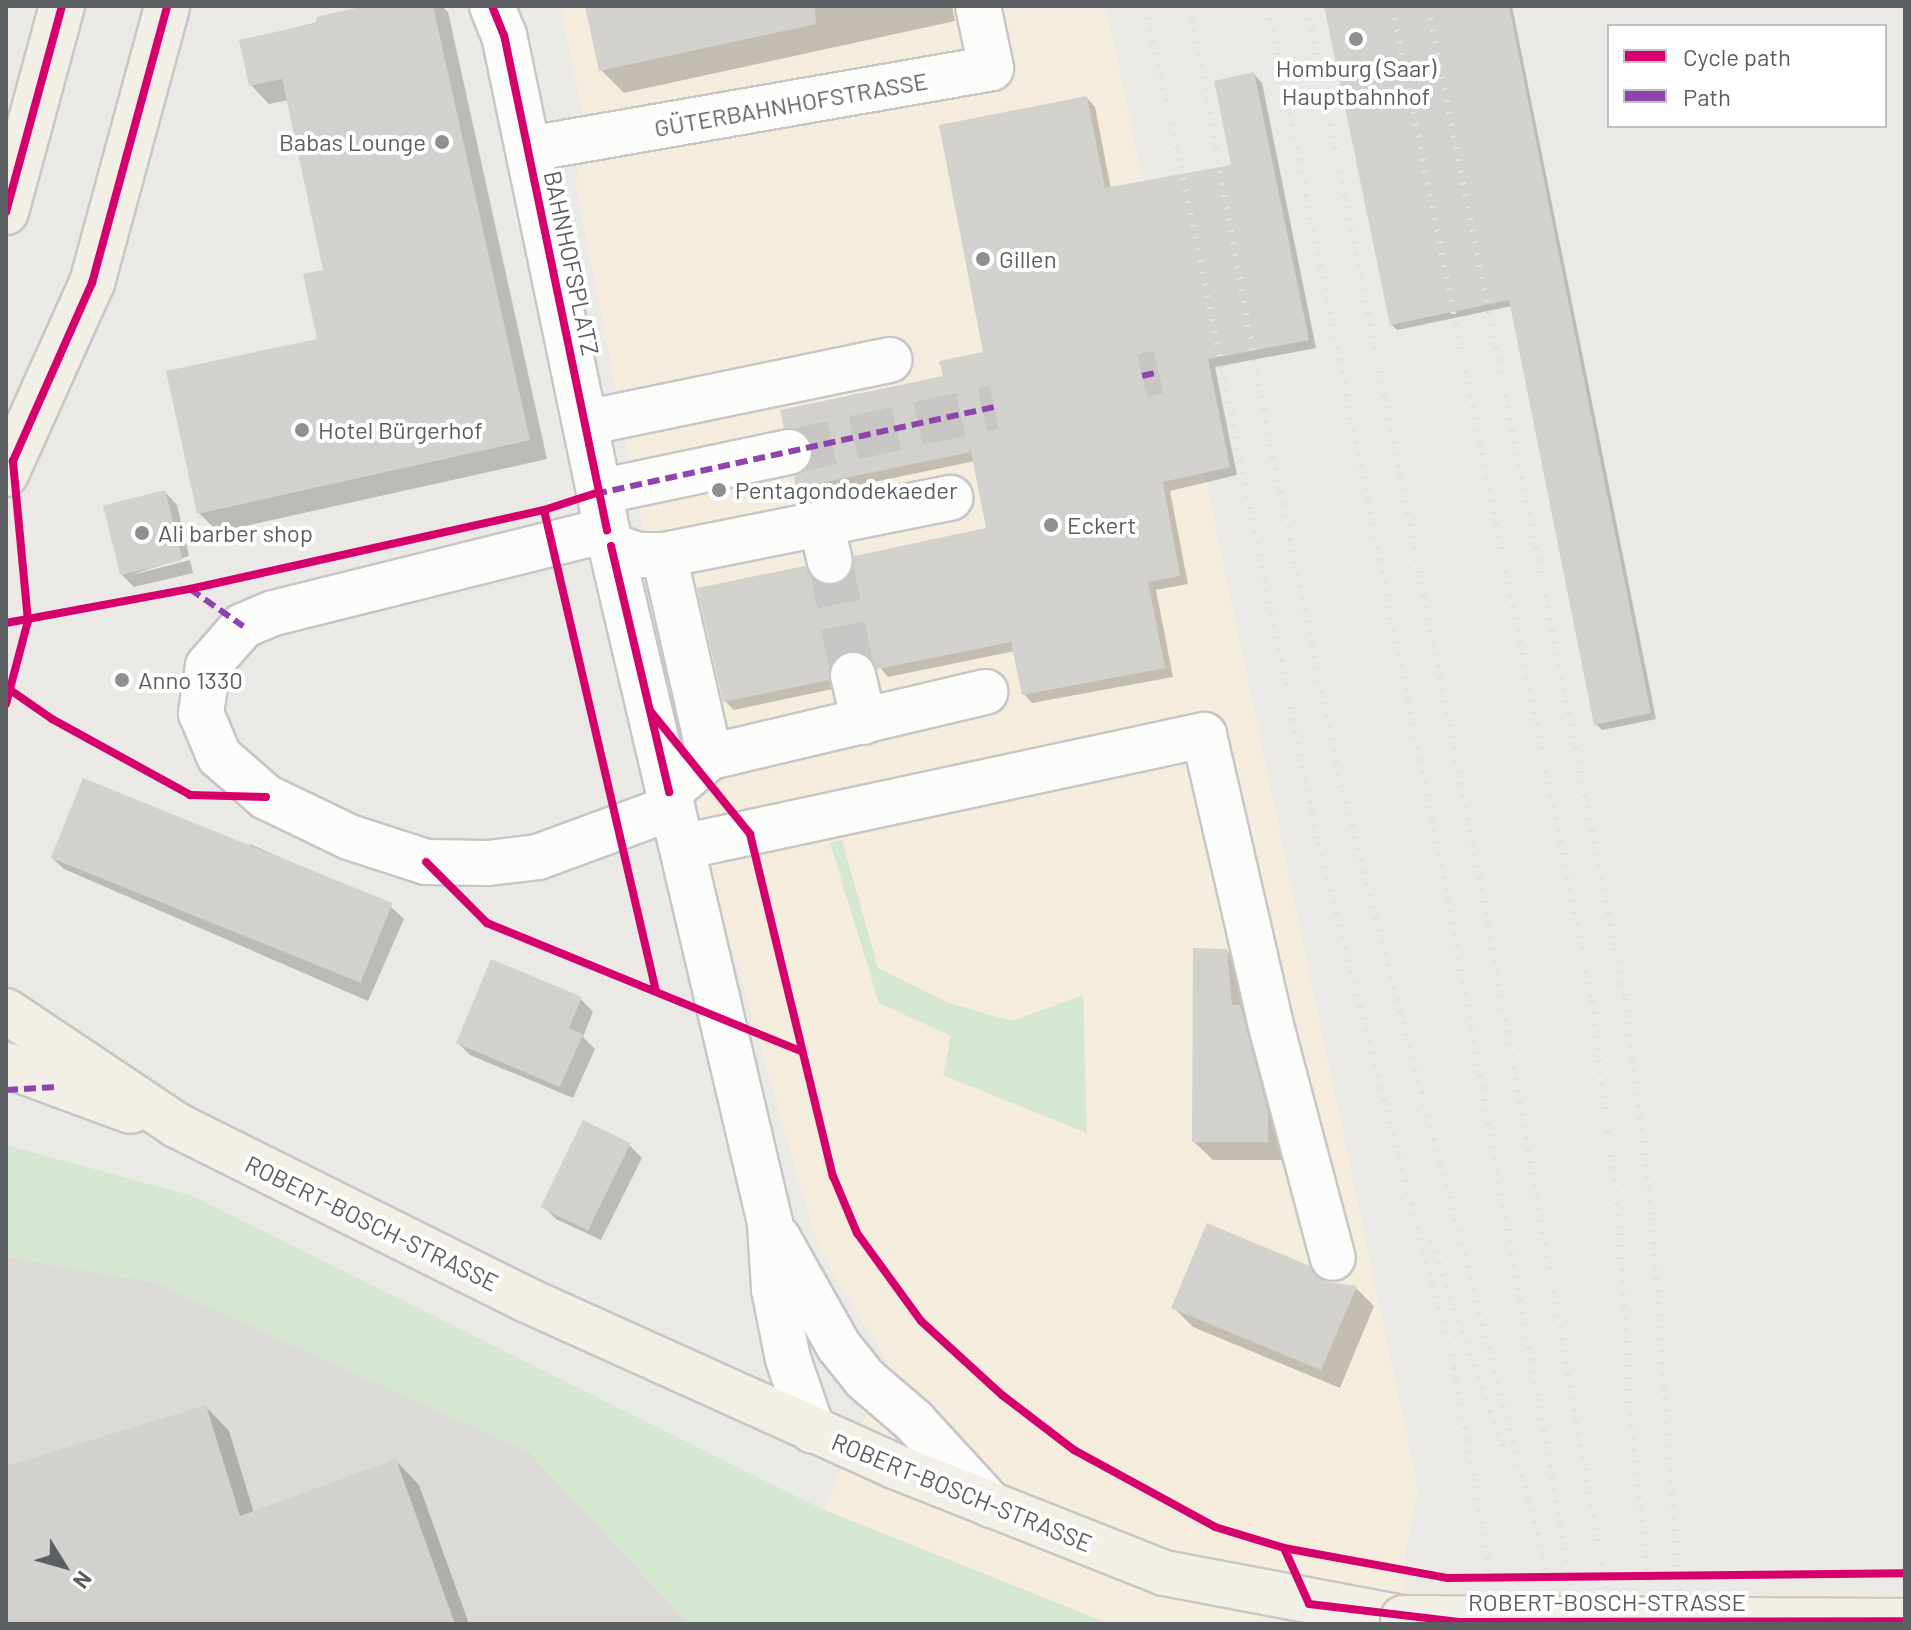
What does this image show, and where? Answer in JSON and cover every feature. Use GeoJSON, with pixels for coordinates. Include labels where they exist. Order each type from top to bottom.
{"type":"FeatureCollection","features":[{"type":"Feature","properties":{"kind":"main road"},"geometry":{"type":"LineString","coordinates":[[6,212],[62,6]]}},
{"type":"Feature","properties":{"kind":"main road"},"geometry":{"type":"LineString","coordinates":[[6,474],[92,283],[167,6]]}},
{"type":"Feature","properties":{"kind":"main road"},"geometry":{"type":"LineString","coordinates":[[6,1000],[48,1038]]}},
{"type":"Feature","properties":{"kind":"main road","name":"ROBERT-BOSCH-STRASSE"},"geometry":{"type":"LineString","coordinates":[[6,1011],[176,1125],[527,1300],[813,1431],[1164,1573],[1403,1618],[1905,1621]]}},
{"type":"Feature","properties":{"kind":"main road","name":"ROBERT-BOSCH-STRASSE"},"geometry":{"type":"LineString","coordinates":[[6,1065],[56,1087],[176,1125]]}},
{"type":"Feature","properties":{"kind":"street","name":"BAHNHOFSPLATZ"},"geometry":{"type":"LineString","coordinates":[[492,6],[504,35],[606,523],[770,1223]]}},
{"type":"Feature","properties":{"kind":"street","name":"GÜTERBAHNHOFSTRASSE"},"geometry":{"type":"LineString","coordinates":[[529,149],[991,68],[978,6]]}},
{"type":"Feature","properties":{"kind":"street"},"geometry":{"type":"LineString","coordinates":[[585,423],[890,360]]}},
{"type":"Feature","properties":{"kind":"street"},"geometry":{"type":"LineString","coordinates":[[789,452],[606,523],[273,613],[243,626],[208,666],[201,713],[219,756],[266,797],[349,837],[426,862],[488,863],[538,857],[674,816],[1204,735],[1270,1022],[1333,1258]]}},
{"type":"Feature","properties":{"kind":"street"},"geometry":{"type":"LineString","coordinates":[[606,523],[638,555],[664,555],[825,542],[950,498]]}},
{"type":"Feature","properties":{"kind":"street"},"geometry":{"type":"LineString","coordinates":[[664,555],[710,757],[674,816]]}},
{"type":"Feature","properties":{"kind":"street"},"geometry":{"type":"LineString","coordinates":[[853,675],[864,722]]}},
{"type":"Feature","properties":{"kind":"street"},"geometry":{"type":"LineString","coordinates":[[710,757],[985,692]]}},
{"type":"Feature","properties":{"kind":"street"},"geometry":{"type":"LineString","coordinates":[[770,1223],[774,1289],[788,1359],[813,1431]]}},
{"type":"Feature","properties":{"kind":"street"},"geometry":{"type":"LineString","coordinates":[[770,1223],[838,1345],[865,1379],[914,1421],[991,1505]]}},
{"type":"Feature","properties":{"kind":"shaded area"},"geometry":{"type":"Polygon","coordinates":[[[560,6],[1106,6],[1418,1489],[1406,1552],[1403,1624],[1110,1624],[824,1510],[887,1362],[819,1250],[715,889],[576,188],[582,110],[560,6]]]}},
{"type":"Feature","properties":{"kind":"shaded area"},"geometry":{"type":"Polygon","coordinates":[[[6,1257],[154,1282],[529,1452],[689,1624],[6,1624],[6,1257]]]}},
{"type":"Feature","properties":{"kind":"green space"},"geometry":{"type":"Polygon","coordinates":[[[842,840],[878,968],[949,1003],[1012,1021],[1083,995],[1087,1133],[943,1075],[951,1036],[879,1003],[830,843],[842,840]]]}},
{"type":"Feature","properties":{"kind":"green space"},"geometry":{"type":"Polygon","coordinates":[[[6,1145],[193,1196],[824,1510],[1110,1624],[689,1624],[529,1452],[154,1282],[6,1257],[6,1145]]]}},
{"type":"Feature","properties":{"kind":"building"},"geometry":{"type":"Polygon","coordinates":[[[365,6],[433,6],[530,440],[197,514],[166,371],[317,339],[303,274],[323,270],[282,79],[249,86],[239,40],[317,23],[316,17],[365,6]]]}},
{"type":"Feature","properties":{"kind":"building"},"geometry":{"type":"Polygon","coordinates":[[[585,6],[815,6],[816,24],[599,71],[585,6]]]}},
{"type":"Feature","properties":{"kind":"building"},"geometry":{"type":"Polygon","coordinates":[[[1324,6],[1509,6],[1651,713],[1594,725],[1509,300],[1390,325],[1324,6]]]}},
{"type":"Feature","properties":{"kind":"building"},"geometry":{"type":"Polygon","coordinates":[[[1254,72],[1309,340],[1208,359],[1230,467],[1163,482],[1180,576],[1148,582],[1165,668],[1022,695],[1011,642],[877,669],[871,657],[848,651],[835,657],[829,680],[723,702],[697,588],[805,566],[812,579],[835,585],[848,579],[854,556],[986,528],[971,452],[796,488],[794,477],[806,470],[814,448],[807,435],[784,428],[780,410],[943,376],[939,361],[983,352],[939,125],[1087,96],[1105,188],[1231,165],[1214,81],[1254,72]]]}},
{"type":"Feature","properties":{"kind":"building","name":"Ali barber shop"},"geometry":{"type":"Polygon","coordinates":[[[165,490],[182,560],[120,575],[103,505],[165,490]]]}},
{"type":"Feature","properties":{"kind":"building"},"geometry":{"type":"Polygon","coordinates":[[[83,778],[393,903],[360,983],[51,858],[83,778]]]}},
{"type":"Feature","properties":{"kind":"building"},"geometry":{"type":"Polygon","coordinates":[[[1193,948],[1227,949],[1232,1005],[1240,1005],[1268,1112],[1268,1142],[1192,1142],[1193,948]]]}},
{"type":"Feature","properties":{"kind":"building"},"geometry":{"type":"Polygon","coordinates":[[[491,959],[582,997],[569,1028],[583,1034],[560,1087],[456,1043],[491,959]]]}},
{"type":"Feature","properties":{"kind":"building"},"geometry":{"type":"Polygon","coordinates":[[[583,1120],[631,1143],[588,1230],[540,1207],[583,1120]]]}},
{"type":"Feature","properties":{"kind":"building"},"geometry":{"type":"Polygon","coordinates":[[[1207,1223],[1310,1266],[1326,1282],[1357,1286],[1321,1370],[1171,1308],[1207,1223]]]}},
{"type":"Feature","properties":{"kind":"building"},"geometry":{"type":"Polygon","coordinates":[[[206,1405],[240,1516],[396,1459],[455,1624],[6,1624],[6,1466],[206,1405]]]}},
{"type":"Feature","properties":{"kind":"tunnel"},"geometry":{"type":"LineString","coordinates":[[1142,376],[1159,372]]}},
{"type":"Feature","properties":{"kind":"tunnel"},"geometry":{"type":"LineString","coordinates":[[789,452],[994,407]]}},
{"type":"Feature","properties":{"kind":"tunnel"},"geometry":{"type":"LineString","coordinates":[[830,561],[853,675]]}},
{"type":"Feature","properties":{"kind":"railway"},"geometry":{"type":"LineString","coordinates":[[1144,6],[1181,166],[1318,843],[1454,1368],[1499,1624]]}},
{"type":"Feature","properties":{"kind":"railway"},"geometry":{"type":"LineString","coordinates":[[1190,6],[1263,409],[1342,790],[1561,1624]]}},
{"type":"Feature","properties":{"kind":"railway"},"geometry":{"type":"LineString","coordinates":[[1268,6],[1450,910],[1578,1624]]}},
{"type":"Feature","properties":{"kind":"railway"},"geometry":{"type":"LineString","coordinates":[[1307,6],[1484,901],[1612,1624]]}},
{"type":"Feature","properties":{"kind":"railway"},"geometry":{"type":"LineString","coordinates":[[1392,6],[1592,1000],[1620,1233],[1630,1413],[1653,1624]]}},
{"type":"Feature","properties":{"kind":"railway"},"geometry":{"type":"LineString","coordinates":[[1428,6],[1625,998],[1652,1218],[1681,1624]]}},
{"type":"Feature","properties":{"kind":"railway"},"geometry":{"type":"LineString","coordinates":[[1431,1240],[1503,1448]]}},
{"type":"Feature","properties":{"kind":"marked path"},"geometry":{"type":"LineString","coordinates":[[1142,376],[1159,372]]}},
{"type":"Feature","properties":{"kind":"marked path"},"geometry":{"type":"LineString","coordinates":[[595,494],[994,407]]}},
{"type":"Feature","properties":{"kind":"marked path"},"geometry":{"type":"LineString","coordinates":[[190,589],[243,626]]}},
{"type":"Feature","properties":{"kind":"marked path"},"geometry":{"type":"LineString","coordinates":[[6,1090],[56,1087]]}},
{"type":"Feature","properties":{"kind":"cycle path"},"geometry":{"type":"LineString","coordinates":[[6,212],[62,6]]}},
{"type":"Feature","properties":{"kind":"cycle path"},"geometry":{"type":"LineString","coordinates":[[6,704],[28,621],[13,461],[92,283],[167,6]]}},
{"type":"Feature","properties":{"kind":"cycle path"},"geometry":{"type":"LineString","coordinates":[[492,6],[504,35],[607,530]]}},
{"type":"Feature","properties":{"kind":"cycle path"},"geometry":{"type":"LineString","coordinates":[[6,623],[190,589],[544,510],[599,492]]}},
{"type":"Feature","properties":{"kind":"cycle path"},"geometry":{"type":"LineString","coordinates":[[544,510],[656,991]]}},
{"type":"Feature","properties":{"kind":"cycle path"},"geometry":{"type":"LineString","coordinates":[[611,546],[669,792]]}},
{"type":"Feature","properties":{"kind":"cycle path"},"geometry":{"type":"LineString","coordinates":[[6,687],[52,719],[190,795],[266,797]]}},
{"type":"Feature","properties":{"kind":"cycle path"},"geometry":{"type":"LineString","coordinates":[[651,712],[750,834],[833,1176],[857,1233],[921,1321],[1002,1395],[1074,1450],[1215,1527],[1284,1548],[1309,1604],[1459,1622],[1905,1621]]}},
{"type":"Feature","properties":{"kind":"cycle path"},"geometry":{"type":"LineString","coordinates":[[426,862],[487,923],[801,1051]]}},
{"type":"Feature","properties":{"kind":"cycle path"},"geometry":{"type":"LineString","coordinates":[[1284,1548],[1448,1578],[1905,1573]]}},
{"type":"Feature","properties":{"kind":"place","name":"Homburg (Saar) Hauptbahnhof"},"geometry":{"type":"Point","coordinates":[1356,39]}},
{"type":"Feature","properties":{"kind":"place","name":"Babas Lounge"},"geometry":{"type":"Point","coordinates":[442,142]}},
{"type":"Feature","properties":{"kind":"place","name":"Gillen"},"geometry":{"type":"Point","coordinates":[983,259]}},
{"type":"Feature","properties":{"kind":"place","name":"Hotel Bürgerhof"},"geometry":{"type":"Point","coordinates":[302,430]}},
{"type":"Feature","properties":{"kind":"place","name":"Pentagondodekaeder"},"geometry":{"type":"Point","coordinates":[719,490]}},
{"type":"Feature","properties":{"kind":"place","name":"Eckert"},"geometry":{"type":"Point","coordinates":[1051,525]}},
{"type":"Feature","properties":{"kind":"place","name":"Ali barber shop"},"geometry":{"type":"Point","coordinates":[142,533]}},
{"type":"Feature","properties":{"kind":"place","name":"Anno 1330"},"geometry":{"type":"Point","coordinates":[122,680]}}]}
